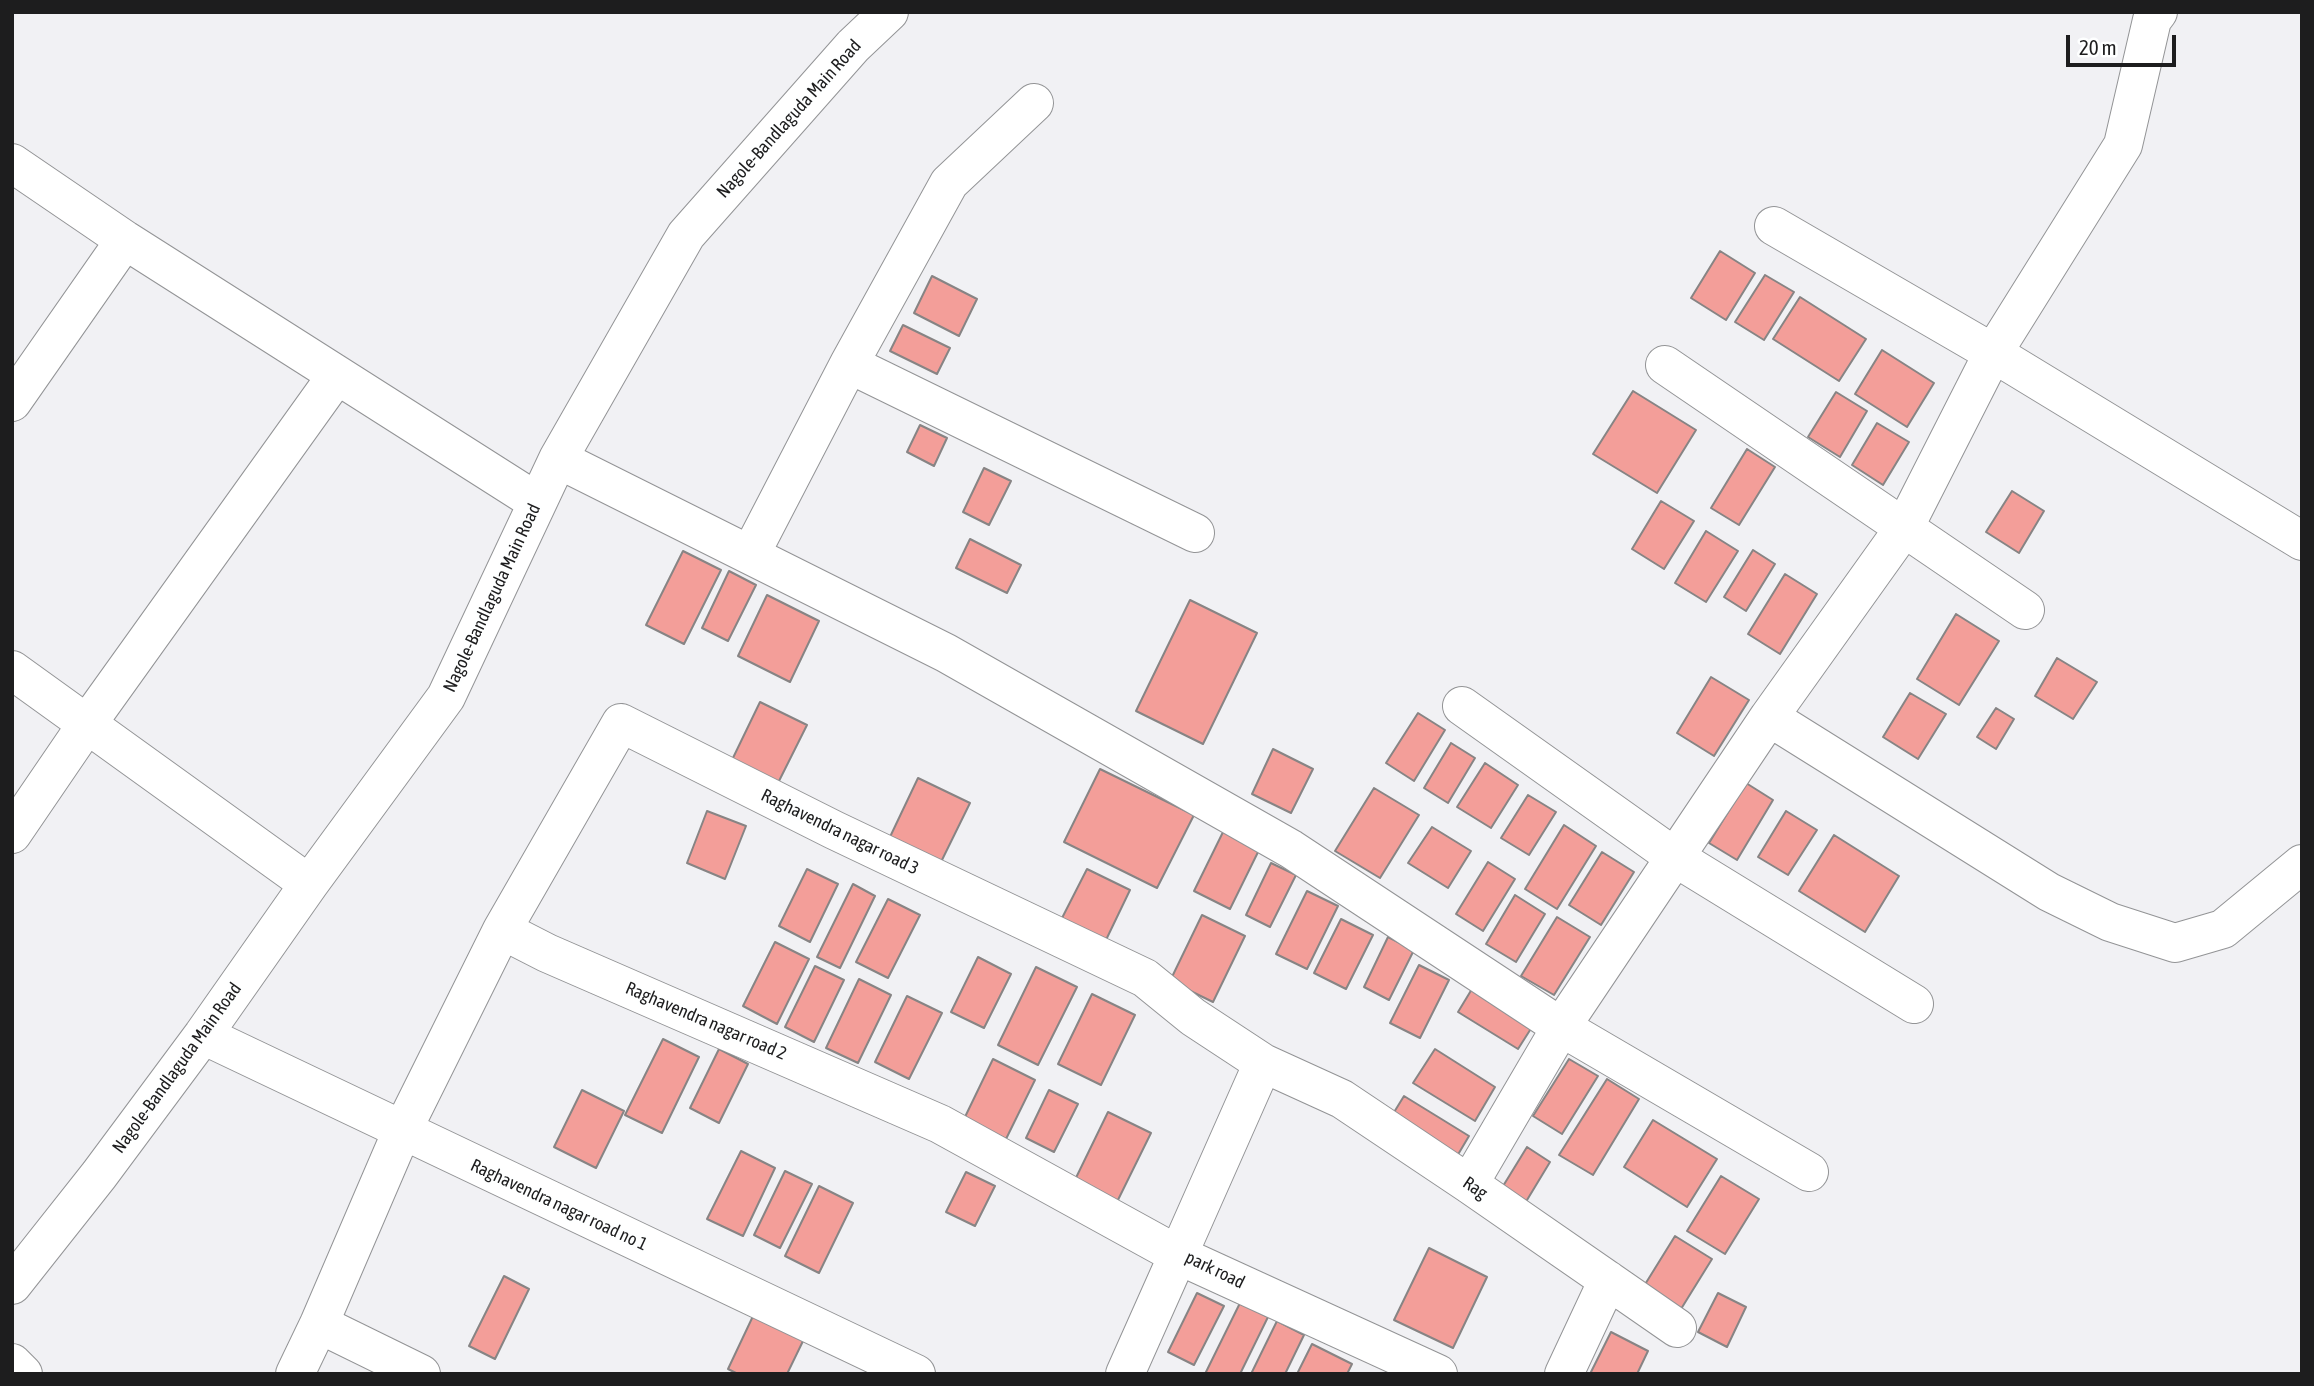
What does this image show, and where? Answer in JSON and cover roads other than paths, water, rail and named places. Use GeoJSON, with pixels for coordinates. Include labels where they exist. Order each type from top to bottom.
{"type":"FeatureCollection","features":[{"type":"Feature","properties":{"kind":"street","name":"Nagole-Bandlaguda Main Road"},"geometry":{"type":"LineString","coordinates":[[12,1285],[203,1035],[446,697],[558,459],[686,235],[853,46],[889,12]]}},
{"type":"Feature","properties":{"kind":"street"},"geometry":{"type":"LineString","coordinates":[[1469,1184],[1561,1027],[1769,717],[1904,528],[1993,352],[2123,145],[2152,20],[2158,12]]}},
{"type":"Feature","properties":{"kind":"street"},"geometry":{"type":"LineString","coordinates":[[750,555],[849,364],[949,183],[1034,103]]}},
{"type":"Feature","properties":{"kind":"street"},"geometry":{"type":"LineString","coordinates":[[12,163],[125,240],[537,502]]}},
{"type":"Feature","properties":{"kind":"street"},"geometry":{"type":"LineString","coordinates":[[1774,226],[1993,352],[2302,541]]}},
{"type":"Feature","properties":{"kind":"street"},"geometry":{"type":"LineString","coordinates":[[12,402],[125,240]]}},
{"type":"Feature","properties":{"kind":"street"},"geometry":{"type":"LineString","coordinates":[[849,364],[1195,533]]}},
{"type":"Feature","properties":{"kind":"street"},"geometry":{"type":"LineString","coordinates":[[1665,365],[2025,610]]}},
{"type":"Feature","properties":{"kind":"street"},"geometry":{"type":"LineString","coordinates":[[12,834],[87,724],[337,375]]}},
{"type":"Feature","properties":{"kind":"street"},"geometry":{"type":"LineString","coordinates":[[558,459],[946,653],[1291,849],[1561,1027],[1809,1172]]}},
{"type":"Feature","properties":{"kind":"street"},"geometry":{"type":"LineString","coordinates":[[12,670],[309,884]]}},
{"type":"Feature","properties":{"kind":"street"},"geometry":{"type":"LineString","coordinates":[[1462,706],[1676,858],[1914,1004]]}},
{"type":"Feature","properties":{"kind":"street"},"geometry":{"type":"LineString","coordinates":[[1769,717],[2049,892],[2110,922],[2175,943],[2223,929],[2302,864]]}},
{"type":"Feature","properties":{"kind":"street","name":"Raghavendra nagar road 3"},"geometry":{"type":"LineString","coordinates":[[502,930],[621,723],[834,830],[1145,978],[1193,1017],[1263,1063]]}},
{"type":"Feature","properties":{"kind":"street"},"geometry":{"type":"LineString","coordinates":[[295,1374],[402,1131],[502,930]]}},
{"type":"Feature","properties":{"kind":"street","name":"Raghavendra nagar road 2"},"geometry":{"type":"LineString","coordinates":[[502,930],[547,953],[940,1124],[1178,1255]]}},
{"type":"Feature","properties":{"kind":"street","name":"Raghavendra nagar road no 1"},"geometry":{"type":"LineString","coordinates":[[203,1035],[916,1374]]}},
{"type":"Feature","properties":{"kind":"street","name":"Rag"},"geometry":{"type":"LineString","coordinates":[[1263,1063],[1342,1099],[1677,1328]]}},
{"type":"Feature","properties":{"kind":"street","name":"park road"},"geometry":{"type":"LineString","coordinates":[[1263,1063],[1178,1255],[1438,1374]]}},
{"type":"Feature","properties":{"kind":"street"},"geometry":{"type":"LineString","coordinates":[[1125,1374],[1178,1255]]}},
{"type":"Feature","properties":{"kind":"street"},"geometry":{"type":"LineString","coordinates":[[1564,1374],[1608,1280]]}},
{"type":"Feature","properties":{"kind":"street"},"geometry":{"type":"LineString","coordinates":[[319,1324],[421,1374]]}},
{"type":"Feature","properties":{"kind":"street"},"geometry":{"type":"LineString","coordinates":[[12,1363],[23,1374]]}}]}
